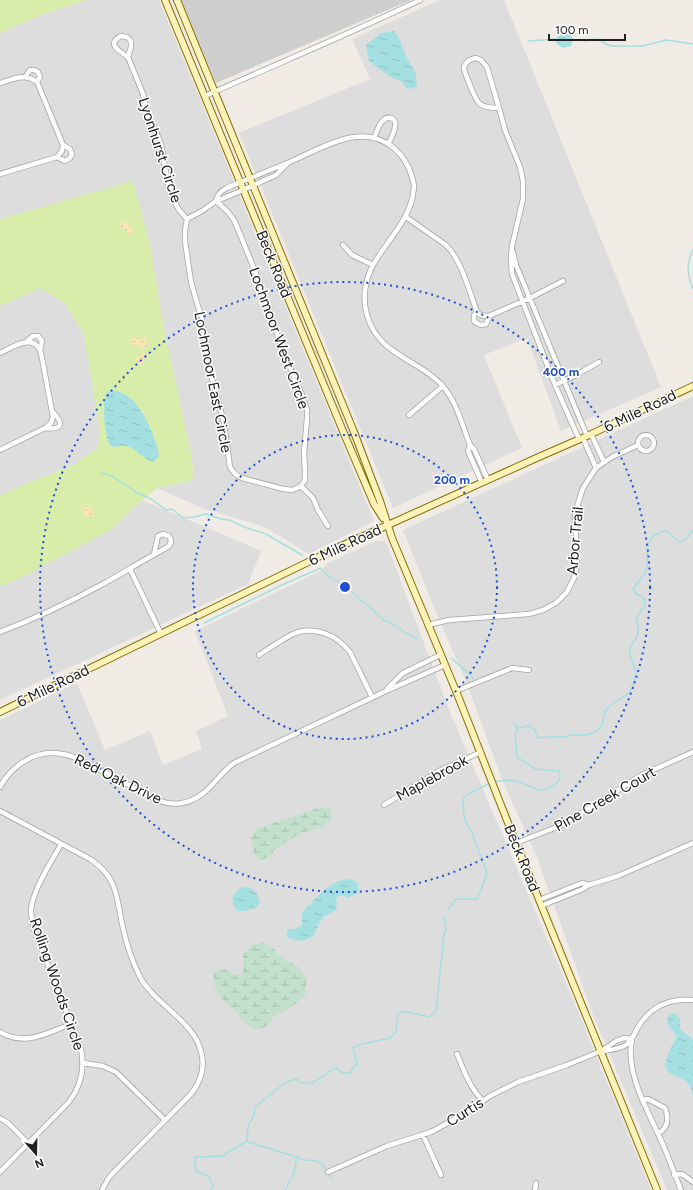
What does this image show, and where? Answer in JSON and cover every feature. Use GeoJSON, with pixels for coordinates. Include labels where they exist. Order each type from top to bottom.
{"type":"FeatureCollection","features":[{"type":"Feature","properties":{"kind":"main road","name":"Beck Road"},"geometry":{"type":"LineString","coordinates":[[165,0],[344,436],[374,504],[387,526]]}},
{"type":"Feature","properties":{"kind":"main road","name":"Beck Road"},"geometry":{"type":"LineString","coordinates":[[177,0],[354,432],[380,501],[387,526],[481,752],[540,903],[658,1190]]}},
{"type":"Feature","properties":{"kind":"main road","name":"6 Mile Road"},"geometry":{"type":"LineString","coordinates":[[0,712],[339,547],[585,437],[693,386]]}},
{"type":"Feature","properties":{"kind":"street"},"geometry":{"type":"LineString","coordinates":[[205,96],[420,0]]}},
{"type":"Feature","properties":{"kind":"street","name":"Lyonhurst Circle"},"geometry":{"type":"LineString","coordinates":[[128,57],[131,41],[127,37],[121,36],[116,39],[115,47],[118,51],[128,57],[143,94],[147,113],[161,144],[168,184],[172,197],[179,210],[187,219]]}},
{"type":"Feature","properties":{"kind":"street"},"geometry":{"type":"LineString","coordinates":[[499,108],[482,106],[476,100],[464,69],[466,62],[470,59],[476,58],[481,60],[487,67],[506,130],[520,167],[523,181],[523,199],[512,246],[512,274],[555,385],[585,437],[604,462]]}},
{"type":"Feature","properties":{"kind":"street"},"geometry":{"type":"LineString","coordinates":[[25,77],[30,70],[34,70],[38,72],[40,77],[37,82]]}},
{"type":"Feature","properties":{"kind":"street"},"geometry":{"type":"LineString","coordinates":[[0,83],[25,77],[31,78],[37,82],[63,145],[62,151],[57,157],[0,174]]}},
{"type":"Feature","properties":{"kind":"street"},"geometry":{"type":"LineString","coordinates":[[374,138],[383,120],[391,118],[396,125],[389,144]]}},
{"type":"Feature","properties":{"kind":"street"},"geometry":{"type":"LineString","coordinates":[[187,219],[202,211],[216,200],[221,192],[231,185],[339,140],[349,137],[364,136],[389,144],[398,152],[408,166],[414,186],[412,201],[406,217],[373,266],[366,283],[366,315],[373,330],[391,351],[432,376],[447,391],[454,404],[470,445],[474,449],[488,480]]}},
{"type":"Feature","properties":{"kind":"street"},"geometry":{"type":"LineString","coordinates":[[57,157],[65,161],[70,158],[72,154],[70,149],[63,145]]}},
{"type":"Feature","properties":{"kind":"street"},"geometry":{"type":"LineString","coordinates":[[216,200],[253,186],[276,175],[288,162]]}},
{"type":"Feature","properties":{"kind":"street","name":"Lochmoor West Circle"},"geometry":{"type":"LineString","coordinates":[[216,200],[234,220],[259,281],[283,351],[307,410],[304,454],[306,471],[305,480],[301,486]]}},
{"type":"Feature","properties":{"kind":"street"},"geometry":{"type":"LineString","coordinates":[[406,217],[452,250],[459,264],[477,312],[480,315],[489,316],[530,298],[563,281]]}},
{"type":"Feature","properties":{"kind":"street","name":"Lochmoor East Circle"},"geometry":{"type":"LineString","coordinates":[[187,219],[185,231],[191,282],[203,327],[210,371],[224,423],[230,467],[235,474],[242,478],[283,489],[292,490],[301,486]]}},
{"type":"Feature","properties":{"kind":"street"},"geometry":{"type":"LineString","coordinates":[[343,245],[352,255],[373,266]]}},
{"type":"Feature","properties":{"kind":"street"},"geometry":{"type":"LineString","coordinates":[[512,246],[516,265],[596,468]]}},
{"type":"Feature","properties":{"kind":"street"},"geometry":{"type":"LineString","coordinates":[[477,312],[474,315],[474,321],[478,324],[486,324],[489,316]]}},
{"type":"Feature","properties":{"kind":"street"},"geometry":{"type":"LineString","coordinates":[[0,353],[26,342],[33,336],[38,336],[42,341],[40,351]]}},
{"type":"Feature","properties":{"kind":"street"},"geometry":{"type":"LineString","coordinates":[[0,450],[45,428],[52,422],[53,412],[40,351],[38,346],[35,344],[26,342]]}},
{"type":"Feature","properties":{"kind":"street"},"geometry":{"type":"LineString","coordinates":[[555,385],[599,362]]}},
{"type":"Feature","properties":{"kind":"street"},"geometry":{"type":"LineString","coordinates":[[409,415],[443,386]]}},
{"type":"Feature","properties":{"kind":"street"},"geometry":{"type":"LineString","coordinates":[[45,428],[53,429],[60,425],[60,421],[53,412]]}},
{"type":"Feature","properties":{"kind":"street"},"geometry":{"type":"LineString","coordinates":[[470,445],[468,451],[482,483]]}},
{"type":"Feature","properties":{"kind":"street","name":"Arbor Trail"},"geometry":{"type":"LineString","coordinates":[[428,625],[449,620],[478,619],[537,612],[550,607],[562,597],[571,584],[576,569],[576,508],[583,488],[596,468],[612,457],[638,445]]}},
{"type":"Feature","properties":{"kind":"street"},"geometry":{"type":"LineString","coordinates":[[301,486],[313,498],[318,510],[328,526]]}},
{"type":"Feature","properties":{"kind":"street"},"geometry":{"type":"LineString","coordinates":[[0,632],[26,622],[70,601],[130,569],[169,546],[171,540],[169,536],[163,534],[158,536],[154,554]]}},
{"type":"Feature","properties":{"kind":"street"},"geometry":{"type":"LineString","coordinates":[[130,569],[161,634]]}},
{"type":"Feature","properties":{"kind":"street"},"geometry":{"type":"LineString","coordinates":[[258,655],[293,634],[310,631],[325,633],[338,639],[350,652],[372,697]]}},
{"type":"Feature","properties":{"kind":"street","name":"Red Oak Drive"},"geometry":{"type":"LineString","coordinates":[[386,691],[403,673],[440,655]]}},
{"type":"Feature","properties":{"kind":"street","name":"Red Oak Drive"},"geometry":{"type":"LineString","coordinates":[[0,787],[8,774],[15,767],[25,761],[45,754],[61,754],[80,759],[159,801],[174,804],[188,802],[204,793],[212,786],[223,772],[234,763],[372,697],[445,665]]}},
{"type":"Feature","properties":{"kind":"street"},"geometry":{"type":"LineString","coordinates":[[456,691],[512,668],[529,670]]}},
{"type":"Feature","properties":{"kind":"street","name":"Maplebrook"},"geometry":{"type":"LineString","coordinates":[[384,805],[441,770],[481,752]]}},
{"type":"Feature","properties":{"kind":"street","name":"Pine Creek Court"},"geometry":{"type":"LineString","coordinates":[[516,843],[562,825],[642,775],[693,752]]}},
{"type":"Feature","properties":{"kind":"street"},"geometry":{"type":"LineString","coordinates":[[0,811],[95,862],[109,877],[114,885],[118,897],[125,937],[140,977],[147,987],[191,1032],[200,1046],[203,1065],[199,1083],[192,1094],[113,1173],[102,1190]]}},
{"type":"Feature","properties":{"kind":"street"},"geometry":{"type":"LineString","coordinates":[[540,903],[582,883],[589,885],[618,876],[693,843]]}},
{"type":"Feature","properties":{"kind":"street","name":"Rolling Woods Circle"},"geometry":{"type":"LineString","coordinates":[[0,1172],[73,1097],[81,1080],[83,1063],[81,1049],[35,932],[31,913],[32,903],[36,892],[61,844]]}},
{"type":"Feature","properties":{"kind":"street"},"geometry":{"type":"LineString","coordinates":[[681,1190],[638,1089],[630,1045],[644,1019],[656,1008],[672,1001],[683,999],[693,1000]]}},
{"type":"Feature","properties":{"kind":"street"},"geometry":{"type":"LineString","coordinates":[[0,1032],[16,1038],[28,1039],[71,1024]]}},
{"type":"Feature","properties":{"kind":"street"},"geometry":{"type":"LineString","coordinates":[[601,1051],[616,1041],[624,1038],[632,1039]]}},
{"type":"Feature","properties":{"kind":"street"},"geometry":{"type":"LineString","coordinates":[[601,1051],[622,1047],[632,1039]]}},
{"type":"Feature","properties":{"kind":"street","name":"Curtis"},"geometry":{"type":"LineString","coordinates":[[328,1172],[387,1146],[423,1135],[444,1126],[466,1114],[502,1090],[518,1082],[567,1065],[601,1051]]}},
{"type":"Feature","properties":{"kind":"street"},"geometry":{"type":"LineString","coordinates":[[457,1054],[471,1085],[483,1102]]}},
{"type":"Feature","properties":{"kind":"street"},"geometry":{"type":"LineString","coordinates":[[83,1063],[103,1066],[116,1072],[165,1120]]}},
{"type":"Feature","properties":{"kind":"street"},"geometry":{"type":"LineString","coordinates":[[642,1100],[648,1099],[665,1108],[667,1121],[666,1126],[663,1131],[658,1133]]}},
{"type":"Feature","properties":{"kind":"street"},"geometry":{"type":"LineString","coordinates":[[0,1118],[28,1143]]}},
{"type":"Feature","properties":{"kind":"street"},"geometry":{"type":"LineString","coordinates":[[423,1135],[441,1175]]}},
{"type":"Feature","properties":{"kind":"street"},"geometry":{"type":"LineString","coordinates":[[674,1175],[682,1174],[693,1182]]}},
{"type":"Feature","properties":{"kind":"street"},"geometry":{"type":"LineString","coordinates":[[535,1190],[536,1183]]}},
{"type":"Feature","properties":{"kind":"shaded area"},"geometry":{"type":"Polygon","coordinates":[[[87,0],[159,0],[374,521],[309,554],[265,527],[202,508],[157,488],[193,480],[192,458],[164,328],[150,245],[133,182],[0,219],[0,33],[43,14],[87,0]]]}},
{"type":"Feature","properties":{"kind":"shaded area"},"geometry":{"type":"Polygon","coordinates":[[[181,0],[411,0],[216,83],[181,0]]]}},
{"type":"Feature","properties":{"kind":"shaded area"},"geometry":{"type":"Polygon","coordinates":[[[440,0],[504,0],[661,387],[561,431],[527,338],[484,355],[522,448],[393,508],[239,133],[370,79],[352,39],[440,0]]]}},
{"type":"Feature","properties":{"kind":"shaded area"},"geometry":{"type":"Polygon","coordinates":[[[40,288],[65,303],[84,334],[100,430],[98,448],[72,466],[27,483],[0,496],[0,306],[40,288]]]}},
{"type":"Feature","properties":{"kind":"shaded area"},"geometry":{"type":"Polygon","coordinates":[[[693,396],[693,1190],[667,1190],[593,1015],[538,860],[504,784],[465,679],[403,530],[693,396]]]}},
{"type":"Feature","properties":{"kind":"shaded area"},"geometry":{"type":"Polygon","coordinates":[[[142,500],[261,551],[248,584],[0,700],[0,586],[16,580],[135,506],[142,500]]]}},
{"type":"Feature","properties":{"kind":"shaded area"},"geometry":{"type":"Polygon","coordinates":[[[376,541],[384,541],[388,547],[449,710],[578,1011],[651,1190],[0,1190],[0,720],[77,683],[105,750],[150,731],[163,765],[202,749],[196,731],[228,716],[195,631],[320,571],[330,562],[376,541]]]}},
{"type":"Feature","properties":{"kind":"green space"},"geometry":{"type":"Polygon","coordinates":[[[0,0],[87,0],[43,14],[0,33],[0,0]]]}},
{"type":"Feature","properties":{"kind":"green space"},"geometry":{"type":"Polygon","coordinates":[[[133,181],[150,245],[164,328],[192,458],[193,480],[157,488],[135,506],[111,530],[16,580],[0,586],[0,496],[27,483],[72,466],[98,448],[100,430],[84,334],[65,303],[40,288],[0,306],[0,219],[133,181]]]}},
{"type":"Feature","properties":{"kind":"green space"},"geometry":{"type":"Polygon","coordinates":[[[321,807],[330,809],[332,818],[325,826],[302,833],[276,848],[270,857],[260,860],[254,854],[251,837],[256,829],[321,807]]]}},
{"type":"Feature","properties":{"kind":"green space"},"geometry":{"type":"Polygon","coordinates":[[[264,943],[273,948],[287,961],[299,967],[307,979],[305,995],[294,1005],[272,1018],[269,1024],[263,1028],[255,1029],[245,1023],[234,1009],[225,1003],[215,987],[213,975],[216,970],[225,969],[234,975],[242,974],[244,964],[243,954],[252,945],[264,943]]]}},
{"type":"Feature","properties":{"kind":"sand"},"geometry":{"type":"Polygon","coordinates":[[[123,221],[125,221],[126,224],[130,223],[130,229],[134,229],[132,235],[126,231],[126,228],[119,226],[120,223],[123,223],[123,221]]]}},
{"type":"Feature","properties":{"kind":"sand"},"geometry":{"type":"Polygon","coordinates":[[[133,338],[138,338],[141,342],[142,338],[146,339],[147,345],[142,348],[138,344],[136,346],[132,344],[131,342],[133,338]]]}},
{"type":"Feature","properties":{"kind":"sand"},"geometry":{"type":"Polygon","coordinates":[[[144,353],[147,354],[145,359],[142,360],[143,363],[140,365],[136,358],[137,356],[141,357],[144,353]]]}},
{"type":"Feature","properties":{"kind":"sand"},"geometry":{"type":"Polygon","coordinates":[[[91,506],[93,509],[88,512],[92,512],[93,515],[89,518],[84,517],[85,513],[82,510],[85,507],[89,508],[91,506]]]}},
{"type":"Feature","properties":{"kind":"water"},"geometry":{"type":"Polygon","coordinates":[[[394,31],[399,38],[406,56],[416,74],[417,86],[411,89],[406,88],[401,81],[389,76],[369,61],[366,45],[381,33],[394,31]]]}},
{"type":"Feature","properties":{"kind":"water"},"geometry":{"type":"Polygon","coordinates":[[[562,32],[571,34],[573,40],[571,46],[562,48],[556,43],[556,39],[562,32]]]}},
{"type":"Feature","properties":{"kind":"water"},"geometry":{"type":"Polygon","coordinates":[[[111,390],[126,395],[133,400],[143,413],[158,450],[159,456],[154,462],[150,461],[130,447],[113,447],[109,444],[105,425],[104,406],[106,393],[111,390]]]}},
{"type":"Feature","properties":{"kind":"water"},"geometry":{"type":"Polygon","coordinates":[[[349,879],[357,882],[359,889],[356,894],[347,898],[342,895],[339,896],[336,899],[336,910],[322,919],[315,934],[308,939],[303,940],[288,938],[286,933],[288,929],[295,929],[302,925],[302,913],[317,897],[335,883],[349,879]]]}},
{"type":"Feature","properties":{"kind":"water"},"geometry":{"type":"Polygon","coordinates":[[[242,887],[251,888],[257,893],[260,903],[253,909],[238,911],[233,906],[234,895],[242,887]]]}},
{"type":"Feature","properties":{"kind":"water"},"geometry":{"type":"Polygon","coordinates":[[[673,1013],[680,1019],[680,1029],[693,1040],[693,1098],[691,1088],[686,1082],[670,1073],[665,1067],[669,1052],[677,1036],[667,1021],[667,1018],[673,1013]]]}},
{"type":"Feature","properties":{"kind":"waterway"},"geometry":{"type":"LineString","coordinates":[[529,41],[557,39]]}},
{"type":"Feature","properties":{"kind":"waterway"},"geometry":{"type":"LineString","coordinates":[[573,40],[587,41],[598,39],[612,46],[643,46],[666,40],[693,44]]}},
{"type":"Feature","properties":{"kind":"waterway"},"geometry":{"type":"LineString","coordinates":[[693,249],[688,265],[689,278],[693,289]]}},
{"type":"Feature","properties":{"kind":"waterway"},"geometry":{"type":"LineString","coordinates":[[102,473],[114,477],[134,491],[153,500],[166,510],[172,509],[183,518],[206,514],[229,520],[244,527],[266,534],[302,555]]}},
{"type":"Feature","properties":{"kind":"waterway"},"geometry":{"type":"LineString","coordinates":[[494,782],[502,780],[513,781],[540,790],[544,790],[555,785],[559,779],[559,771],[536,769],[518,758],[515,740],[517,730],[522,727],[531,726],[535,730],[537,737],[540,738],[586,735],[593,733],[601,727],[607,708],[629,693],[633,685],[636,672],[630,654],[630,648],[638,633],[637,618],[645,604],[644,598],[635,593],[633,589],[645,573],[647,567],[648,546],[652,537],[660,532],[667,531],[679,542],[681,542],[685,540],[693,530]]}},
{"type":"Feature","properties":{"kind":"waterway"},"geometry":{"type":"LineString","coordinates":[[204,623],[320,568],[330,577],[356,595],[384,620],[417,639]]}},
{"type":"Feature","properties":{"kind":"waterway"},"geometry":{"type":"LineString","coordinates":[[451,658],[474,679]]}},
{"type":"Feature","properties":{"kind":"waterway"},"geometry":{"type":"LineString","coordinates":[[514,723],[518,729]]}},
{"type":"Feature","properties":{"kind":"waterway"},"geometry":{"type":"LineString","coordinates":[[448,910],[456,899],[477,899],[487,875],[472,833],[465,820],[463,800],[470,793],[490,783]]}},
{"type":"Feature","properties":{"kind":"waterway"},"geometry":{"type":"LineString","coordinates":[[247,1141],[248,1126],[254,1115],[255,1107],[286,1082],[297,1079],[301,1083],[311,1083],[335,1068],[343,1073],[350,1073],[357,1063],[353,1048],[362,1044],[390,1038],[396,1032],[398,1014],[404,1011],[429,1017],[436,1011],[444,935],[446,929],[444,917]]}},
{"type":"Feature","properties":{"kind":"waterway"},"geometry":{"type":"LineString","coordinates":[[211,1190],[213,1186],[209,1177],[195,1170],[195,1157],[222,1156],[247,1141]]}},
{"type":"Feature","properties":{"kind":"waterway"},"geometry":{"type":"LineString","coordinates":[[248,1142],[305,1160],[320,1162],[332,1178]]}},
{"type":"Feature","properties":{"kind":"waterway"},"geometry":{"type":"LineString","coordinates":[[285,1190],[294,1173],[297,1157]]}}]}
